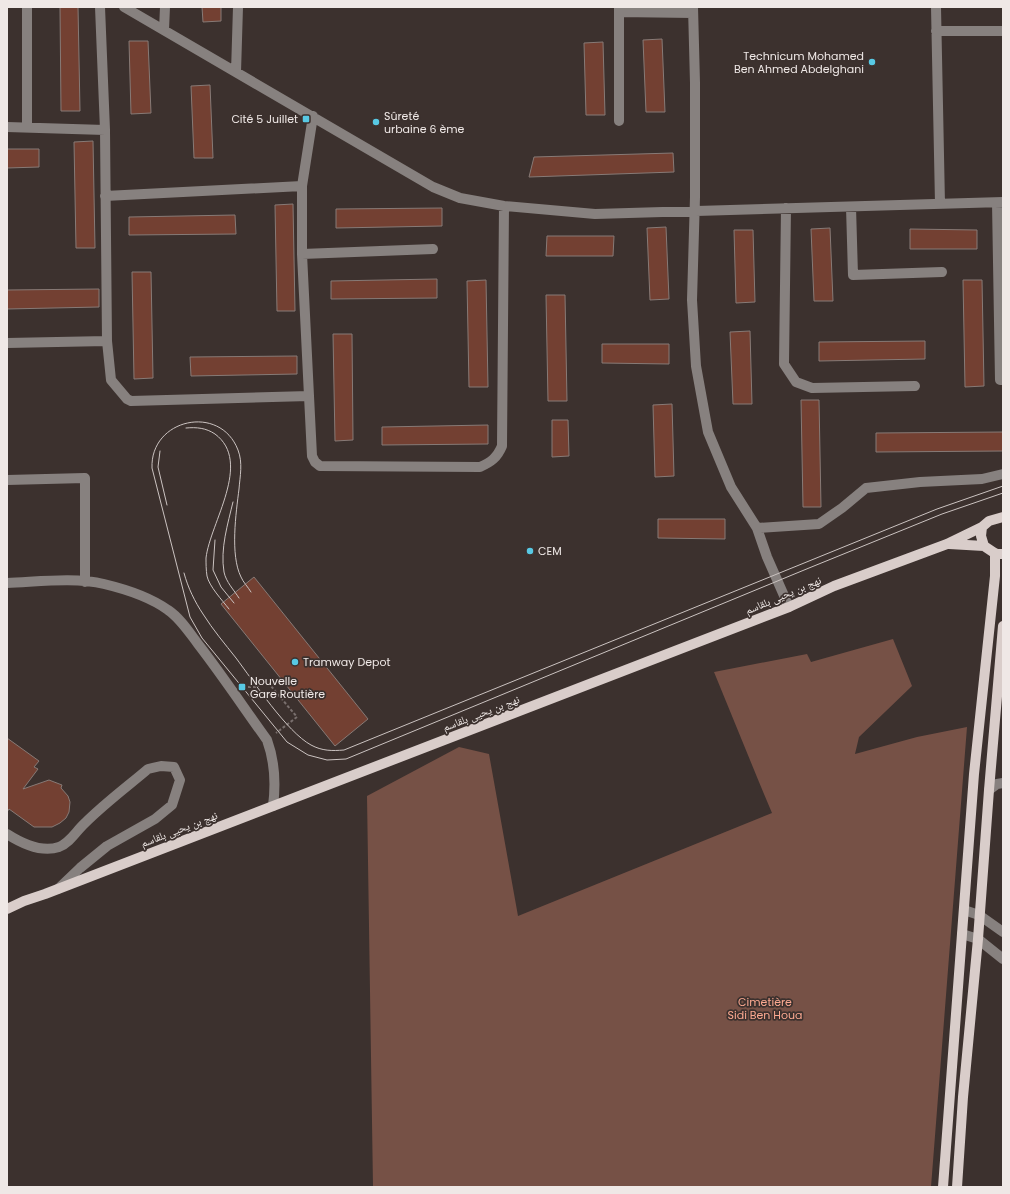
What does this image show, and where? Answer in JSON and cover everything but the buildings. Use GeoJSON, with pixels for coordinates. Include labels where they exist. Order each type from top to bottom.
{"type":"FeatureCollection","features":[{"type":"Feature","properties":{"kind":"main road","name":"نهج بن يحيى بلقاسم"},"geometry":{"type":"LineString","coordinates":[[7,909],[24,901],[789,607],[834,586],[947,544],[982,528],[989,522],[1003,517]]}},
{"type":"Feature","properties":{"kind":"main road"},"geometry":{"type":"LineString","coordinates":[[943,1187],[974,774],[995,576],[999,553],[984,546],[981,536],[982,528]]}},
{"type":"Feature","properties":{"kind":"main road","name":"نهج بن يحيى بلقاسم"},"geometry":{"type":"LineString","coordinates":[[947,544],[984,546]]}},
{"type":"Feature","properties":{"kind":"main road"},"geometry":{"type":"LineString","coordinates":[[957,1187],[963,1097],[978,939],[1003,626]]}},
{"type":"Feature","properties":{"kind":"main road","name":"نهج بن يحيى بلقاسم"},"geometry":{"type":"LineString","coordinates":[[7,901],[24,901]]}},
{"type":"Feature","properties":{"kind":"street"},"geometry":{"type":"LineString","coordinates":[[27,7],[27,128]]}},
{"type":"Feature","properties":{"kind":"street"},"geometry":{"type":"LineString","coordinates":[[100,7],[104,130],[107,341],[111,380],[127,399],[131,400],[309,396]]}},
{"type":"Feature","properties":{"kind":"street"},"geometry":{"type":"LineString","coordinates":[[124,7],[433,187],[460,198],[504,206],[595,214],[1000,202],[1000,380],[1003,380]]}},
{"type":"Feature","properties":{"kind":"street"},"geometry":{"type":"LineString","coordinates":[[164,30],[165,7]]}},
{"type":"Feature","properties":{"kind":"street"},"geometry":{"type":"LineString","coordinates":[[236,72],[238,7]]}},
{"type":"Feature","properties":{"kind":"street"},"geometry":{"type":"LineString","coordinates":[[936,7],[940,204]]}},
{"type":"Feature","properties":{"kind":"street"},"geometry":{"type":"LineString","coordinates":[[619,122],[619,10],[693,10],[695,83],[695,211],[692,300],[696,366],[708,432],[731,487],[757,528],[767,557],[789,607]]}},
{"type":"Feature","properties":{"kind":"street"},"geometry":{"type":"LineString","coordinates":[[936,30],[1003,31]]}},
{"type":"Feature","properties":{"kind":"street"},"geometry":{"type":"LineString","coordinates":[[313,116],[302,186],[302,254],[312,456],[315,462],[320,466],[480,467],[498,455],[502,446],[504,206]]}},
{"type":"Feature","properties":{"kind":"street"},"geometry":{"type":"LineString","coordinates":[[7,127],[104,130]]}},
{"type":"Feature","properties":{"kind":"street"},"geometry":{"type":"LineString","coordinates":[[105,196],[302,186]]}},
{"type":"Feature","properties":{"kind":"street"},"geometry":{"type":"LineString","coordinates":[[851,207],[853,275],[942,272]]}},
{"type":"Feature","properties":{"kind":"street"},"geometry":{"type":"LineString","coordinates":[[786,208],[784,364],[796,382],[812,388],[915,386]]}},
{"type":"Feature","properties":{"kind":"street"},"geometry":{"type":"LineString","coordinates":[[302,254],[434,249]]}},
{"type":"Feature","properties":{"kind":"street"},"geometry":{"type":"LineString","coordinates":[[7,343],[107,341]]}},
{"type":"Feature","properties":{"kind":"street"},"geometry":{"type":"LineString","coordinates":[[757,528],[819,524],[842,508],[866,488],[920,482],[982,478],[1003,474]]}},
{"type":"Feature","properties":{"kind":"street"},"geometry":{"type":"LineString","coordinates":[[7,480],[85,478],[85,582]]}},
{"type":"Feature","properties":{"kind":"street"},"geometry":{"type":"LineString","coordinates":[[7,583],[85,582],[104,584],[131,592],[153,601],[169,610],[184,625],[212,662],[267,740],[276,777],[273,806]]}},
{"type":"Feature","properties":{"kind":"street"},"geometry":{"type":"LineString","coordinates":[[7,834],[18,841],[34,847],[46,849],[58,847],[72,839],[85,823],[148,769],[161,766],[174,767],[180,780],[172,805],[155,819],[107,846],[80,868],[58,889]]}},
{"type":"Feature","properties":{"kind":"street"},"geometry":{"type":"LineString","coordinates":[[989,790],[997,784],[1003,783]]}},
{"type":"Feature","properties":{"kind":"street"},"geometry":{"type":"LineString","coordinates":[[964,910],[979,915],[1003,932]]}},
{"type":"Feature","properties":{"kind":"street"},"geometry":{"type":"LineString","coordinates":[[962,934],[978,939],[1003,959]]}},
{"type":"Feature","properties":{"kind":"path"},"geometry":{"type":"LineString","coordinates":[[242,687],[257,687],[265,679],[297,717],[267,740]]}},
{"type":"Feature","properties":{"kind":"green space","name":"Cimetière Sidi Ben Houa"},"geometry":{"type":"Polygon","coordinates":[[[893,639],[912,686],[859,737],[855,754],[917,737],[967,727],[931,1187],[373,1187],[367,796],[459,747],[489,754],[518,916],[772,813],[714,672],[807,654],[811,662],[893,639]]]}},
{"type":"Feature","properties":{"kind":"tram line"},"geometry":{"type":"LineString","coordinates":[[251,592],[241,577],[236,557],[235,522],[241,470],[240,455],[238,450],[229,435],[217,426],[202,422],[188,423],[174,428],[162,438],[154,451],[152,468],[190,617],[202,638],[287,742],[308,755],[327,760],[346,759],[942,514],[1003,493]]}},
{"type":"Feature","properties":{"kind":"tram line"},"geometry":{"type":"LineString","coordinates":[[186,428],[201,428],[215,434],[226,446],[230,460],[230,476],[226,493],[209,544],[206,558],[208,580],[229,609]]}},
{"type":"Feature","properties":{"kind":"tram line"},"geometry":{"type":"LineString","coordinates":[[160,451],[158,467],[167,505]]}},
{"type":"Feature","properties":{"kind":"tram line"},"geometry":{"type":"LineString","coordinates":[[184,573],[192,595],[207,620],[281,718],[302,739],[311,745],[327,750],[344,750],[937,509],[1003,486]]}},
{"type":"Feature","properties":{"kind":"tram line"},"geometry":{"type":"LineString","coordinates":[[233,502],[225,536],[223,563],[226,579],[239,598]]}},
{"type":"Feature","properties":{"kind":"tram line"},"geometry":{"type":"LineString","coordinates":[[215,540],[213,570],[221,587],[234,603]]}},
{"type":"Feature","properties":{"kind":"place","name":"Technicum Mohamed Ben Ahmed Abdelghani"},"geometry":{"type":"Point","coordinates":[872,62]}},
{"type":"Feature","properties":{"kind":"place","name":"Cité 5 Juillet"},"geometry":{"type":"Point","coordinates":[306,119]}},
{"type":"Feature","properties":{"kind":"place","name":"Sûreté urbaine 6 ème"},"geometry":{"type":"Point","coordinates":[376,122]}},
{"type":"Feature","properties":{"kind":"place","name":"CEM"},"geometry":{"type":"Point","coordinates":[530,551]}},
{"type":"Feature","properties":{"kind":"place","name":"Tramway Depot"},"geometry":{"type":"Point","coordinates":[295,662]}},
{"type":"Feature","properties":{"kind":"place","name":"Nouvelle Gare Routière"},"geometry":{"type":"Point","coordinates":[242,687]}}]}
